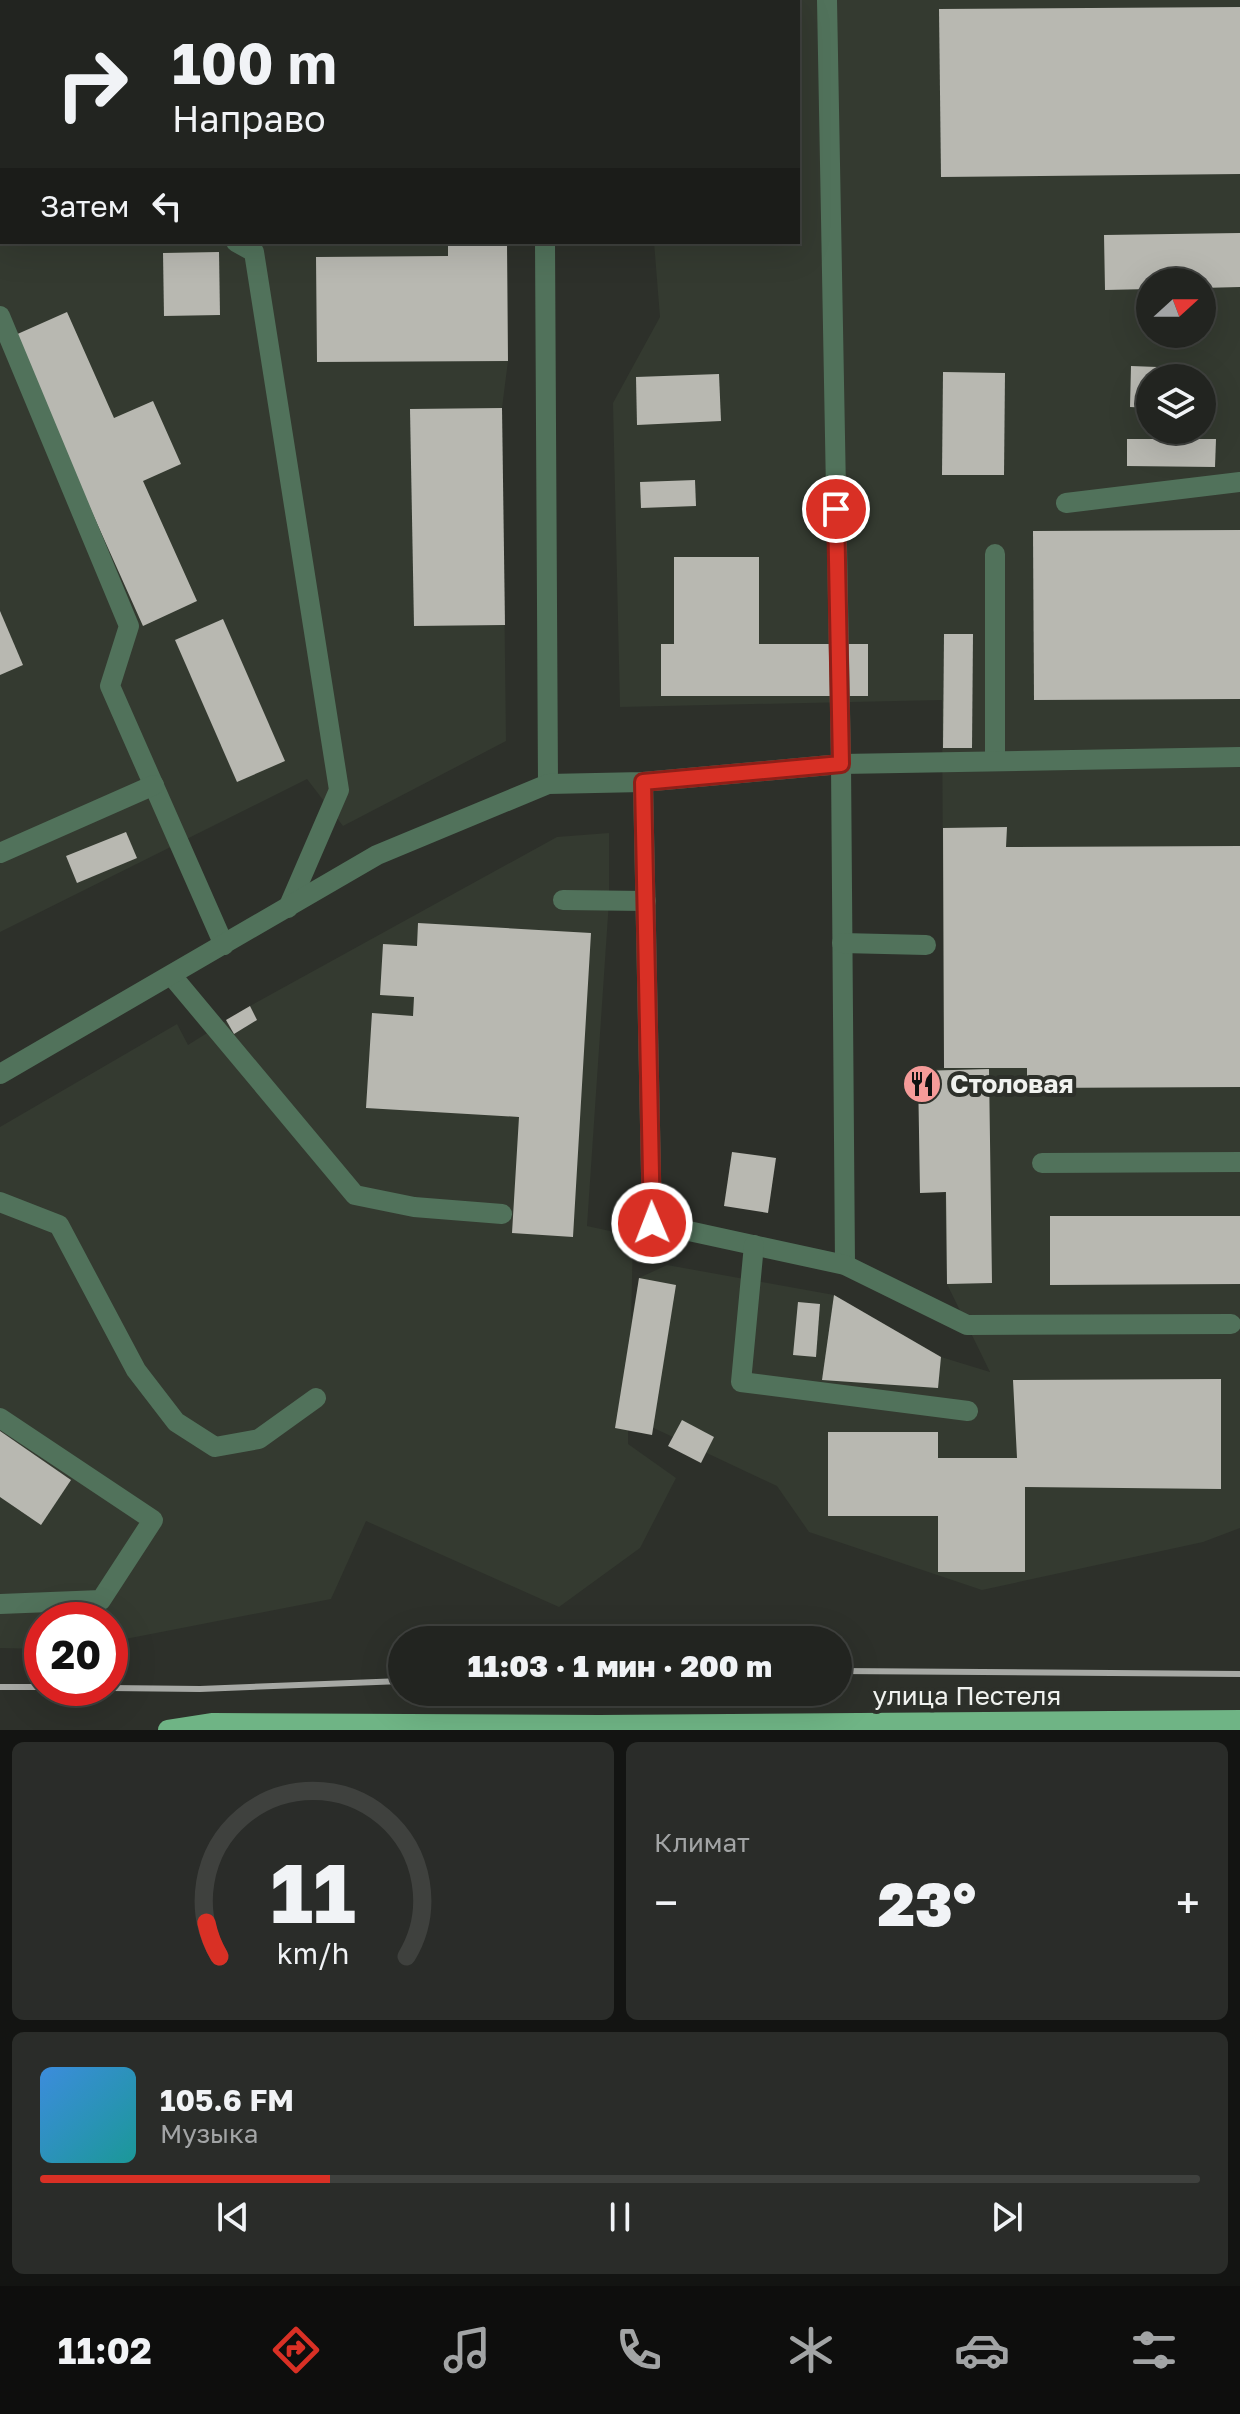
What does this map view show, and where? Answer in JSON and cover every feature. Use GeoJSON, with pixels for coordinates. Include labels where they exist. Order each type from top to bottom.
{"type":"FeatureCollection","features":[{"type":"Feature","properties":{"kind":"main road","name":"улица Пестеля"},"geometry":{"type":"LineString","coordinates":[[168,1730],[213,1726],[989,1726],[1240,1720]]}},
{"type":"Feature","properties":{"kind":"lane"},"geometry":{"type":"LineString","coordinates":[[827,0],[841,764],[845,1265]]}},
{"type":"Feature","properties":{"kind":"lane"},"geometry":{"type":"LineString","coordinates":[[240,244],[254,252],[339,790],[288,908]]}},
{"type":"Feature","properties":{"kind":"lane"},"geometry":{"type":"LineString","coordinates":[[545,244],[548,784]]}},
{"type":"Feature","properties":{"kind":"lane"},"geometry":{"type":"LineString","coordinates":[[0,316],[129,626],[110,686],[224,945]]}},
{"type":"Feature","properties":{"kind":"lane"},"geometry":{"type":"LineString","coordinates":[[1066,503],[1240,482]]}},
{"type":"Feature","properties":{"kind":"lane"},"geometry":{"type":"LineString","coordinates":[[995,554],[995,761]]}},
{"type":"Feature","properties":{"kind":"lane"},"geometry":{"type":"LineString","coordinates":[[0,1074],[377,855],[548,784],[643,782],[841,764],[1240,757]]}},
{"type":"Feature","properties":{"kind":"lane"},"geometry":{"type":"LineString","coordinates":[[643,782],[652,1223],[845,1265],[967,1325],[1231,1324]]}},
{"type":"Feature","properties":{"kind":"lane"},"geometry":{"type":"LineString","coordinates":[[0,853],[154,785]]}},
{"type":"Feature","properties":{"kind":"lane"},"geometry":{"type":"LineString","coordinates":[[563,900],[646,901]]}},
{"type":"Feature","properties":{"kind":"lane"},"geometry":{"type":"LineString","coordinates":[[842,943],[926,945]]}},
{"type":"Feature","properties":{"kind":"lane"},"geometry":{"type":"LineString","coordinates":[[172,976],[355,1195],[414,1207],[502,1214]]}},
{"type":"Feature","properties":{"kind":"lane"},"geometry":{"type":"LineString","coordinates":[[1042,1163],[1240,1162]]}},
{"type":"Feature","properties":{"kind":"lane"},"geometry":{"type":"LineString","coordinates":[[0,1202],[59,1225],[136,1370],[176,1422],[215,1447],[259,1439],[316,1398]]}},
{"type":"Feature","properties":{"kind":"lane"},"geometry":{"type":"LineString","coordinates":[[754,1245],[741,1382],[968,1411]]}},
{"type":"Feature","properties":{"kind":"lane"},"geometry":{"type":"LineString","coordinates":[[0,1418],[153,1520],[101,1600],[0,1604]]}},
{"type":"Feature","properties":{"kind":"shaded area"},"geometry":{"type":"Polygon","coordinates":[[[800,0],[1240,0],[1240,1528],[1203,1542],[982,1590],[809,1532],[777,1486],[641,1422],[628,1425],[628,1444],[676,1478],[640,1548],[559,1607],[366,1521],[331,1599],[128,1638],[128,1602],[24,1602],[24,1649],[0,1648],[0,1127],[177,1024],[188,1045],[250,1006],[557,837],[609,833],[609,901],[587,1226],[633,1236],[631,1322],[639,1278],[667,1265],[834,1295],[941,1357],[990,1372],[947,1284],[945,1192],[920,1193],[918,1071],[944,1068],[942,700],[620,707],[613,403],[660,317],[654,244],[800,244],[800,0]]]}},
{"type":"Feature","properties":{"kind":"shaded area"},"geometry":{"type":"Polygon","coordinates":[[[0,244],[507,244],[508,361],[502,408],[506,741],[343,826],[307,779],[0,932],[0,244]]]}},
{"type":"Feature","properties":{"kind":"building"},"geometry":{"type":"Polygon","coordinates":[[[1240,7],[1240,174],[941,177],[939,9],[1240,7]]]}},
{"type":"Feature","properties":{"kind":"building"},"geometry":{"type":"Polygon","coordinates":[[[1240,233],[1240,287],[1216,288],[1216,268],[1136,268],[1136,289],[1105,290],[1104,235],[1240,233]]]}},
{"type":"Feature","properties":{"kind":"building"},"geometry":{"type":"Polygon","coordinates":[[[448,244],[507,244],[508,361],[317,362],[316,257],[448,256],[448,244]]]}},
{"type":"Feature","properties":{"kind":"building"},"geometry":{"type":"Polygon","coordinates":[[[219,252],[220,315],[164,316],[163,253],[219,252]]]}},
{"type":"Feature","properties":{"kind":"building"},"geometry":{"type":"Polygon","coordinates":[[[67,312],[114,418],[153,401],[181,464],[143,481],[197,601],[143,626],[13,336],[67,312]]]}},
{"type":"Feature","properties":{"kind":"building"},"geometry":{"type":"Polygon","coordinates":[[[1131,366],[1136,366],[1136,407],[1130,407],[1131,366]]]}},
{"type":"Feature","properties":{"kind":"building"},"geometry":{"type":"Polygon","coordinates":[[[943,372],[1005,373],[1004,475],[942,475],[943,372]]]}},
{"type":"Feature","properties":{"kind":"building"},"geometry":{"type":"Polygon","coordinates":[[[719,374],[721,421],[637,425],[636,377],[719,374]]]}},
{"type":"Feature","properties":{"kind":"building"},"geometry":{"type":"Polygon","coordinates":[[[502,408],[505,625],[414,626],[410,409],[502,408]]]}},
{"type":"Feature","properties":{"kind":"building"},"geometry":{"type":"Polygon","coordinates":[[[1127,439],[1136,439],[1136,444],[1216,444],[1215,467],[1127,466],[1127,439]]]}},
{"type":"Feature","properties":{"kind":"building"},"geometry":{"type":"Polygon","coordinates":[[[695,480],[696,506],[641,508],[640,482],[695,480]]]}},
{"type":"Feature","properties":{"kind":"building"},"geometry":{"type":"Polygon","coordinates":[[[1240,530],[1240,699],[1034,700],[1033,531],[1240,530]]]}},
{"type":"Feature","properties":{"kind":"building"},"geometry":{"type":"Polygon","coordinates":[[[674,557],[759,557],[759,644],[868,644],[868,696],[661,696],[661,644],[674,644],[674,557]]]}},
{"type":"Feature","properties":{"kind":"building"},"geometry":{"type":"Polygon","coordinates":[[[0,611],[23,665],[0,675],[0,611]]]}},
{"type":"Feature","properties":{"kind":"building"},"geometry":{"type":"Polygon","coordinates":[[[223,619],[285,761],[237,782],[175,640],[223,619]]]}},
{"type":"Feature","properties":{"kind":"building"},"geometry":{"type":"Polygon","coordinates":[[[944,634],[973,634],[972,748],[943,748],[944,634]]]}},
{"type":"Feature","properties":{"kind":"building"},"geometry":{"type":"Polygon","coordinates":[[[1007,827],[1006,847],[1240,846],[1240,1087],[1027,1088],[1027,1068],[944,1068],[943,828],[1007,827]]]}},
{"type":"Feature","properties":{"kind":"building"},"geometry":{"type":"Polygon","coordinates":[[[126,832],[137,858],[77,883],[66,856],[126,832]]]}},
{"type":"Feature","properties":{"kind":"building"},"geometry":{"type":"Polygon","coordinates":[[[418,923],[591,933],[573,1237],[512,1233],[519,1117],[366,1108],[372,1013],[413,1016],[414,997],[380,995],[383,944],[417,946],[418,923]]]}},
{"type":"Feature","properties":{"kind":"building"},"geometry":{"type":"Polygon","coordinates":[[[250,1006],[257,1020],[234,1034],[226,1020],[250,1006]]]}},
{"type":"Feature","properties":{"kind":"building"},"geometry":{"type":"Polygon","coordinates":[[[989,1069],[992,1283],[947,1284],[946,1192],[920,1193],[918,1071],[989,1069]]]}},
{"type":"Feature","properties":{"kind":"building"},"geometry":{"type":"Polygon","coordinates":[[[732,1152],[776,1158],[768,1213],[724,1206],[732,1152]]]}},
{"type":"Feature","properties":{"kind":"building"},"geometry":{"type":"Polygon","coordinates":[[[1050,1216],[1240,1216],[1240,1284],[1050,1285],[1050,1216]]]}},
{"type":"Feature","properties":{"kind":"building"},"geometry":{"type":"Polygon","coordinates":[[[639,1278],[676,1285],[652,1435],[615,1428],[639,1278]]]}},
{"type":"Feature","properties":{"kind":"building"},"geometry":{"type":"Polygon","coordinates":[[[834,1295],[941,1357],[938,1388],[822,1380],[834,1295]]]}},
{"type":"Feature","properties":{"kind":"building"},"geometry":{"type":"Polygon","coordinates":[[[798,1302],[820,1304],[816,1357],[793,1355],[798,1302]]]}},
{"type":"Feature","properties":{"kind":"building"},"geometry":{"type":"Polygon","coordinates":[[[1221,1379],[1221,1489],[1025,1487],[1025,1572],[938,1572],[938,1516],[828,1516],[828,1432],[938,1432],[938,1458],[1017,1458],[1013,1380],[1221,1379]]]}},
{"type":"Feature","properties":{"kind":"building"},"geometry":{"type":"Polygon","coordinates":[[[682,1420],[714,1437],[701,1463],[668,1446],[682,1420]]]}},
{"type":"Feature","properties":{"kind":"building"},"geometry":{"type":"Polygon","coordinates":[[[0,1431],[71,1480],[41,1525],[0,1497],[0,1431]]]}},
{"type":"Feature","properties":{"kind":"railway"},"geometry":{"type":"LineString","coordinates":[[852,1671],[1240,1674]]}},
{"type":"Feature","properties":{"kind":"railway"},"geometry":{"type":"LineString","coordinates":[[128,1688],[200,1689],[388,1682]]}},
{"type":"Feature","properties":{"kind":"railway"},"geometry":{"type":"LineString","coordinates":[[0,1687],[24,1687]]}},
{"type":"Feature","properties":{"kind":"place","name":"Столовая"},"geometry":{"type":"Point","coordinates":[922,1084]}},
{"type":"Feature","properties":{"kind":"route"},"geometry":{"type":"LineString","coordinates":[[652,1223],[643,782],[841,764],[836,509]]}}]}
